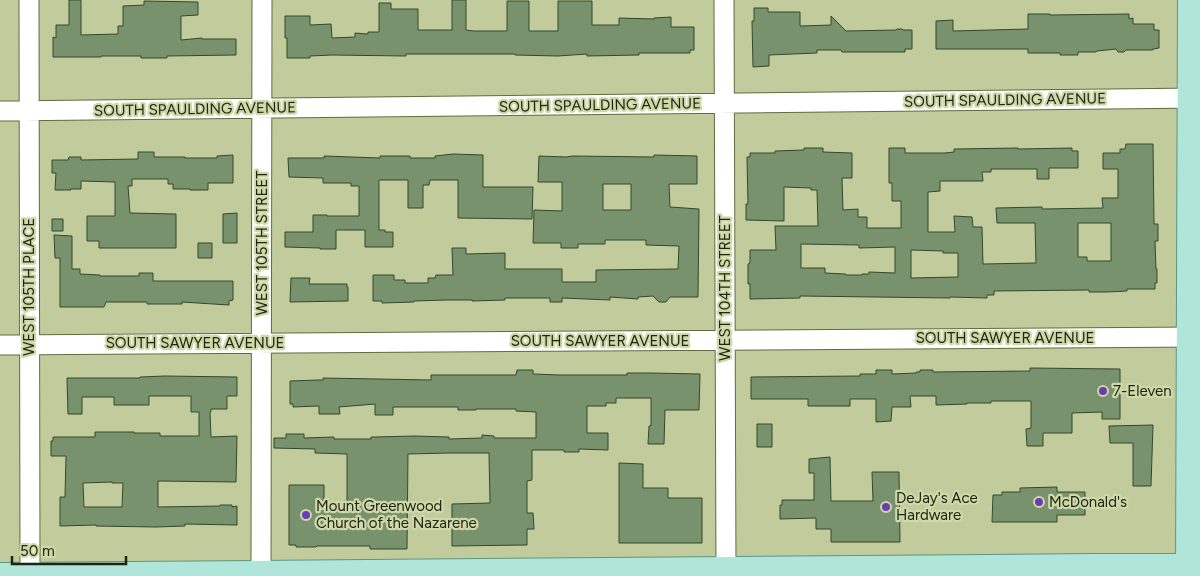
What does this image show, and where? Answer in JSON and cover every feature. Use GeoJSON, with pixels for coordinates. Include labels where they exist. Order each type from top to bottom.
{"type":"FeatureCollection","features":[{"type":"Feature","properties":{"kind":"main road"},"geometry":{"type":"LineString","coordinates":[[0,575],[726,572],[1105,566],[1192,569],[1195,337],[1195,98],[1190,0]]}},
{"type":"Feature","properties":{"kind":"street","name":"WEST 105TH PLACE"},"geometry":{"type":"LineString","coordinates":[[29,0],[30,575]]}},
{"type":"Feature","properties":{"kind":"street","name":"WEST 105TH STREET"},"geometry":{"type":"LineString","coordinates":[[262,0],[262,574]]}},
{"type":"Feature","properties":{"kind":"street","name":"WEST 104TH STREET"},"geometry":{"type":"LineString","coordinates":[[724,0],[726,572]]}},
{"type":"Feature","properties":{"kind":"street","name":"SOUTH SPAULDING AVENUE"},"geometry":{"type":"LineString","coordinates":[[0,111],[1195,98]]}},
{"type":"Feature","properties":{"kind":"street","name":"SOUTH SAWYER AVENUE"},"geometry":{"type":"LineString","coordinates":[[0,345],[1195,337]]}},
{"type":"Feature","properties":{"kind":"building"},"geometry":{"type":"Polygon","coordinates":[[[69,0],[81,0],[81,35],[118,34],[118,26],[123,26],[123,6],[144,5],[144,1],[198,2],[198,15],[181,16],[181,40],[202,38],[236,39],[236,55],[167,56],[167,58],[141,58],[141,56],[53,57],[53,37],[56,38],[56,25],[69,25],[69,0]]]}},
{"type":"Feature","properties":{"kind":"building"},"geometry":{"type":"Polygon","coordinates":[[[452,0],[466,0],[466,30],[474,31],[507,31],[507,1],[529,1],[529,31],[558,31],[558,1],[592,1],[592,25],[619,25],[619,18],[654,19],[671,17],[671,27],[694,27],[694,50],[690,50],[690,53],[639,53],[639,55],[406,54],[406,56],[332,55],[310,56],[310,58],[287,58],[285,16],[310,16],[310,25],[331,24],[332,38],[355,37],[355,33],[368,34],[368,32],[379,32],[379,3],[391,3],[391,9],[418,9],[418,30],[452,30],[452,0]]]}},
{"type":"Feature","properties":{"kind":"building"},"geometry":{"type":"Polygon","coordinates":[[[754,8],[768,8],[768,12],[800,12],[800,26],[831,25],[831,16],[846,31],[912,30],[912,49],[905,49],[905,52],[817,50],[817,53],[769,55],[769,66],[753,67],[752,21],[754,21],[754,8]]]}},
{"type":"Feature","properties":{"kind":"building"},"geometry":{"type":"Polygon","coordinates":[[[1028,14],[1129,14],[1129,19],[1133,18],[1133,24],[1154,24],[1154,30],[1159,30],[1159,48],[1153,50],[1126,50],[1124,52],[1118,52],[1116,49],[1078,52],[1078,55],[1028,53],[1028,49],[936,49],[936,21],[953,20],[953,31],[1028,29],[1028,14]]]}},
{"type":"Feature","properties":{"kind":"building"},"geometry":{"type":"Polygon","coordinates":[[[1126,144],[1153,144],[1154,224],[1158,224],[1158,241],[1155,241],[1157,283],[1155,283],[1155,289],[1127,289],[1127,291],[1107,292],[1089,292],[1089,290],[994,291],[994,295],[987,295],[987,298],[800,296],[800,298],[750,299],[748,264],[750,263],[750,250],[776,250],[775,226],[818,226],[817,190],[811,190],[811,188],[784,187],[784,221],[746,220],[746,204],[748,204],[747,157],[750,157],[750,153],[775,153],[775,151],[823,148],[823,152],[852,153],[852,178],[842,178],[843,210],[858,209],[858,217],[867,217],[867,228],[901,228],[901,201],[892,201],[892,183],[889,183],[889,148],[905,148],[905,153],[945,153],[954,152],[954,149],[1018,148],[1072,148],[1072,151],[1078,151],[1078,168],[1049,168],[1049,179],[1037,179],[1037,169],[991,169],[991,172],[982,172],[983,181],[940,181],[940,191],[928,192],[928,232],[955,232],[954,216],[972,217],[973,227],[982,227],[983,264],[1036,263],[1035,223],[997,223],[996,208],[1103,208],[1102,198],[1118,198],[1118,169],[1103,169],[1103,153],[1120,153],[1120,149],[1125,149],[1126,144]],[[1078,223],[1078,257],[1087,257],[1087,261],[1111,261],[1111,223],[1078,223]],[[801,244],[801,268],[825,268],[825,273],[847,275],[862,275],[869,274],[869,272],[895,273],[895,247],[859,248],[859,245],[801,244]],[[911,250],[911,278],[958,277],[958,253],[911,250]]]}},
{"type":"Feature","properties":{"kind":"building"},"geometry":{"type":"Polygon","coordinates":[[[138,152],[154,152],[154,157],[185,158],[217,158],[217,156],[233,155],[233,183],[208,183],[208,190],[190,190],[173,189],[173,184],[168,184],[168,179],[132,179],[132,186],[128,186],[130,213],[176,214],[176,248],[99,248],[99,241],[87,241],[87,216],[115,216],[115,182],[81,181],[81,189],[55,190],[56,173],[52,173],[52,160],[68,160],[69,157],[81,157],[81,160],[138,159],[138,152]]]}},
{"type":"Feature","properties":{"kind":"building"},"geometry":{"type":"Polygon","coordinates":[[[453,154],[483,155],[483,187],[533,187],[532,219],[458,218],[458,180],[430,180],[429,185],[423,185],[423,208],[408,208],[408,180],[379,180],[379,230],[393,232],[393,247],[365,247],[365,230],[336,230],[336,249],[285,247],[285,232],[313,232],[313,215],[359,216],[359,186],[351,186],[351,183],[323,183],[323,178],[289,177],[288,158],[324,158],[324,156],[380,158],[380,156],[410,156],[410,158],[435,158],[435,156],[453,154]]]}},
{"type":"Feature","properties":{"kind":"building"},"geometry":{"type":"Polygon","coordinates":[[[654,155],[697,156],[697,184],[669,184],[670,207],[699,209],[698,297],[670,297],[666,302],[659,302],[653,296],[638,297],[638,299],[610,297],[610,300],[562,298],[562,302],[550,302],[550,298],[382,303],[382,301],[373,301],[373,275],[394,275],[394,280],[405,280],[405,283],[428,283],[428,278],[435,278],[436,275],[453,275],[452,248],[466,248],[466,254],[505,253],[505,269],[562,269],[562,282],[596,282],[596,270],[678,269],[679,246],[646,245],[646,240],[605,240],[605,244],[578,244],[578,248],[561,248],[561,243],[533,243],[534,210],[562,211],[562,182],[538,182],[539,156],[654,157],[654,155]],[[603,184],[603,210],[631,210],[631,184],[603,184]]]}},
{"type":"Feature","properties":{"kind":"building"},"geometry":{"type":"Polygon","coordinates":[[[237,213],[237,243],[223,243],[223,214],[237,213]]]}},
{"type":"Feature","properties":{"kind":"building"},"geometry":{"type":"Polygon","coordinates":[[[52,219],[63,219],[63,231],[52,231],[52,219]]]}},
{"type":"Feature","properties":{"kind":"building"},"geometry":{"type":"Polygon","coordinates":[[[54,235],[72,236],[72,269],[80,269],[80,274],[139,276],[139,273],[153,273],[153,281],[233,281],[233,300],[229,301],[229,305],[182,302],[182,304],[147,304],[147,302],[106,302],[104,307],[60,307],[60,258],[55,258],[54,235]]]}},
{"type":"Feature","properties":{"kind":"building"},"geometry":{"type":"Polygon","coordinates":[[[198,243],[212,243],[212,258],[198,258],[198,243]]]}},
{"type":"Feature","properties":{"kind":"building"},"geometry":{"type":"Polygon","coordinates":[[[291,278],[310,278],[309,284],[347,284],[348,301],[290,302],[291,278]]]}},
{"type":"Feature","properties":{"kind":"building"},"geometry":{"type":"Polygon","coordinates":[[[1030,368],[1120,369],[1120,419],[1102,419],[1102,412],[1072,413],[1072,433],[1043,433],[1043,446],[1027,446],[1026,429],[1031,428],[1031,401],[991,401],[991,403],[936,405],[936,396],[910,396],[911,407],[892,407],[891,421],[876,422],[876,399],[850,399],[850,406],[808,406],[808,399],[751,399],[751,377],[860,376],[860,374],[876,374],[876,370],[892,370],[892,374],[916,373],[920,372],[920,370],[933,370],[933,372],[1030,371],[1030,368]]]}},
{"type":"Feature","properties":{"kind":"building"},"geometry":{"type":"Polygon","coordinates":[[[517,370],[533,370],[533,374],[560,375],[627,375],[627,373],[700,374],[699,410],[665,410],[664,444],[648,444],[649,426],[651,426],[651,398],[616,398],[616,403],[606,403],[606,406],[587,406],[587,433],[608,433],[608,450],[579,449],[579,452],[564,452],[564,450],[532,450],[532,480],[527,481],[527,513],[533,513],[534,529],[527,529],[527,545],[452,546],[452,504],[490,503],[489,453],[448,453],[408,454],[407,549],[370,549],[370,546],[296,547],[296,545],[289,545],[289,485],[324,485],[324,511],[347,511],[347,454],[315,453],[315,449],[274,448],[274,438],[286,438],[286,434],[304,434],[304,438],[334,437],[334,439],[414,436],[449,437],[449,439],[482,438],[482,435],[494,436],[494,438],[536,438],[536,412],[516,411],[516,409],[458,410],[458,407],[393,407],[393,415],[375,415],[375,404],[339,407],[340,414],[319,414],[319,406],[293,407],[293,404],[290,404],[290,381],[323,380],[323,378],[431,380],[431,375],[516,375],[517,370]]]}},
{"type":"Feature","properties":{"kind":"building"},"geometry":{"type":"Polygon","coordinates":[[[237,377],[237,396],[227,396],[227,409],[211,409],[210,412],[211,437],[237,436],[236,482],[158,481],[158,507],[237,506],[237,525],[185,524],[185,526],[156,527],[60,526],[60,497],[65,497],[66,456],[51,456],[51,441],[53,441],[53,437],[95,437],[95,432],[199,436],[199,412],[191,412],[191,396],[149,396],[149,405],[114,405],[114,397],[82,397],[82,414],[68,414],[67,378],[237,377]],[[83,483],[84,507],[122,507],[123,483],[83,483]]]}},
{"type":"Feature","properties":{"kind":"building"},"geometry":{"type":"Polygon","coordinates":[[[757,424],[772,424],[772,447],[757,447],[757,424]]]}},
{"type":"Feature","properties":{"kind":"building"},"geometry":{"type":"Polygon","coordinates":[[[1153,425],[1151,486],[1133,486],[1133,443],[1110,443],[1109,426],[1153,425]]]}},
{"type":"Feature","properties":{"kind":"building"},"geometry":{"type":"Polygon","coordinates":[[[830,457],[831,501],[873,501],[872,472],[899,472],[900,542],[831,542],[831,529],[816,529],[816,518],[780,519],[782,500],[814,500],[814,473],[809,473],[809,459],[830,457]]]}},
{"type":"Feature","properties":{"kind":"building"},"geometry":{"type":"Polygon","coordinates":[[[619,463],[643,464],[643,488],[668,488],[668,498],[702,498],[702,543],[619,543],[619,463]]]}},
{"type":"Feature","properties":{"kind":"building","name":"McDonald's"},"geometry":{"type":"Polygon","coordinates":[[[1057,487],[1057,492],[1085,492],[1085,515],[1057,515],[1057,522],[992,522],[993,495],[1002,495],[1002,492],[1020,492],[1020,488],[1057,487]]]}},
{"type":"Feature","properties":{"kind":"place","name":"7-Eleven"},"geometry":{"type":"Point","coordinates":[1103,391]}},
{"type":"Feature","properties":{"kind":"place","name":"McDonald's"},"geometry":{"type":"Point","coordinates":[1039,502]}},
{"type":"Feature","properties":{"kind":"place","name":"DeJay's Ace Hardware"},"geometry":{"type":"Point","coordinates":[886,507]}},
{"type":"Feature","properties":{"kind":"place","name":"Mount Greenwood Church of the Nazarene"},"geometry":{"type":"Point","coordinates":[306,515]}}]}
